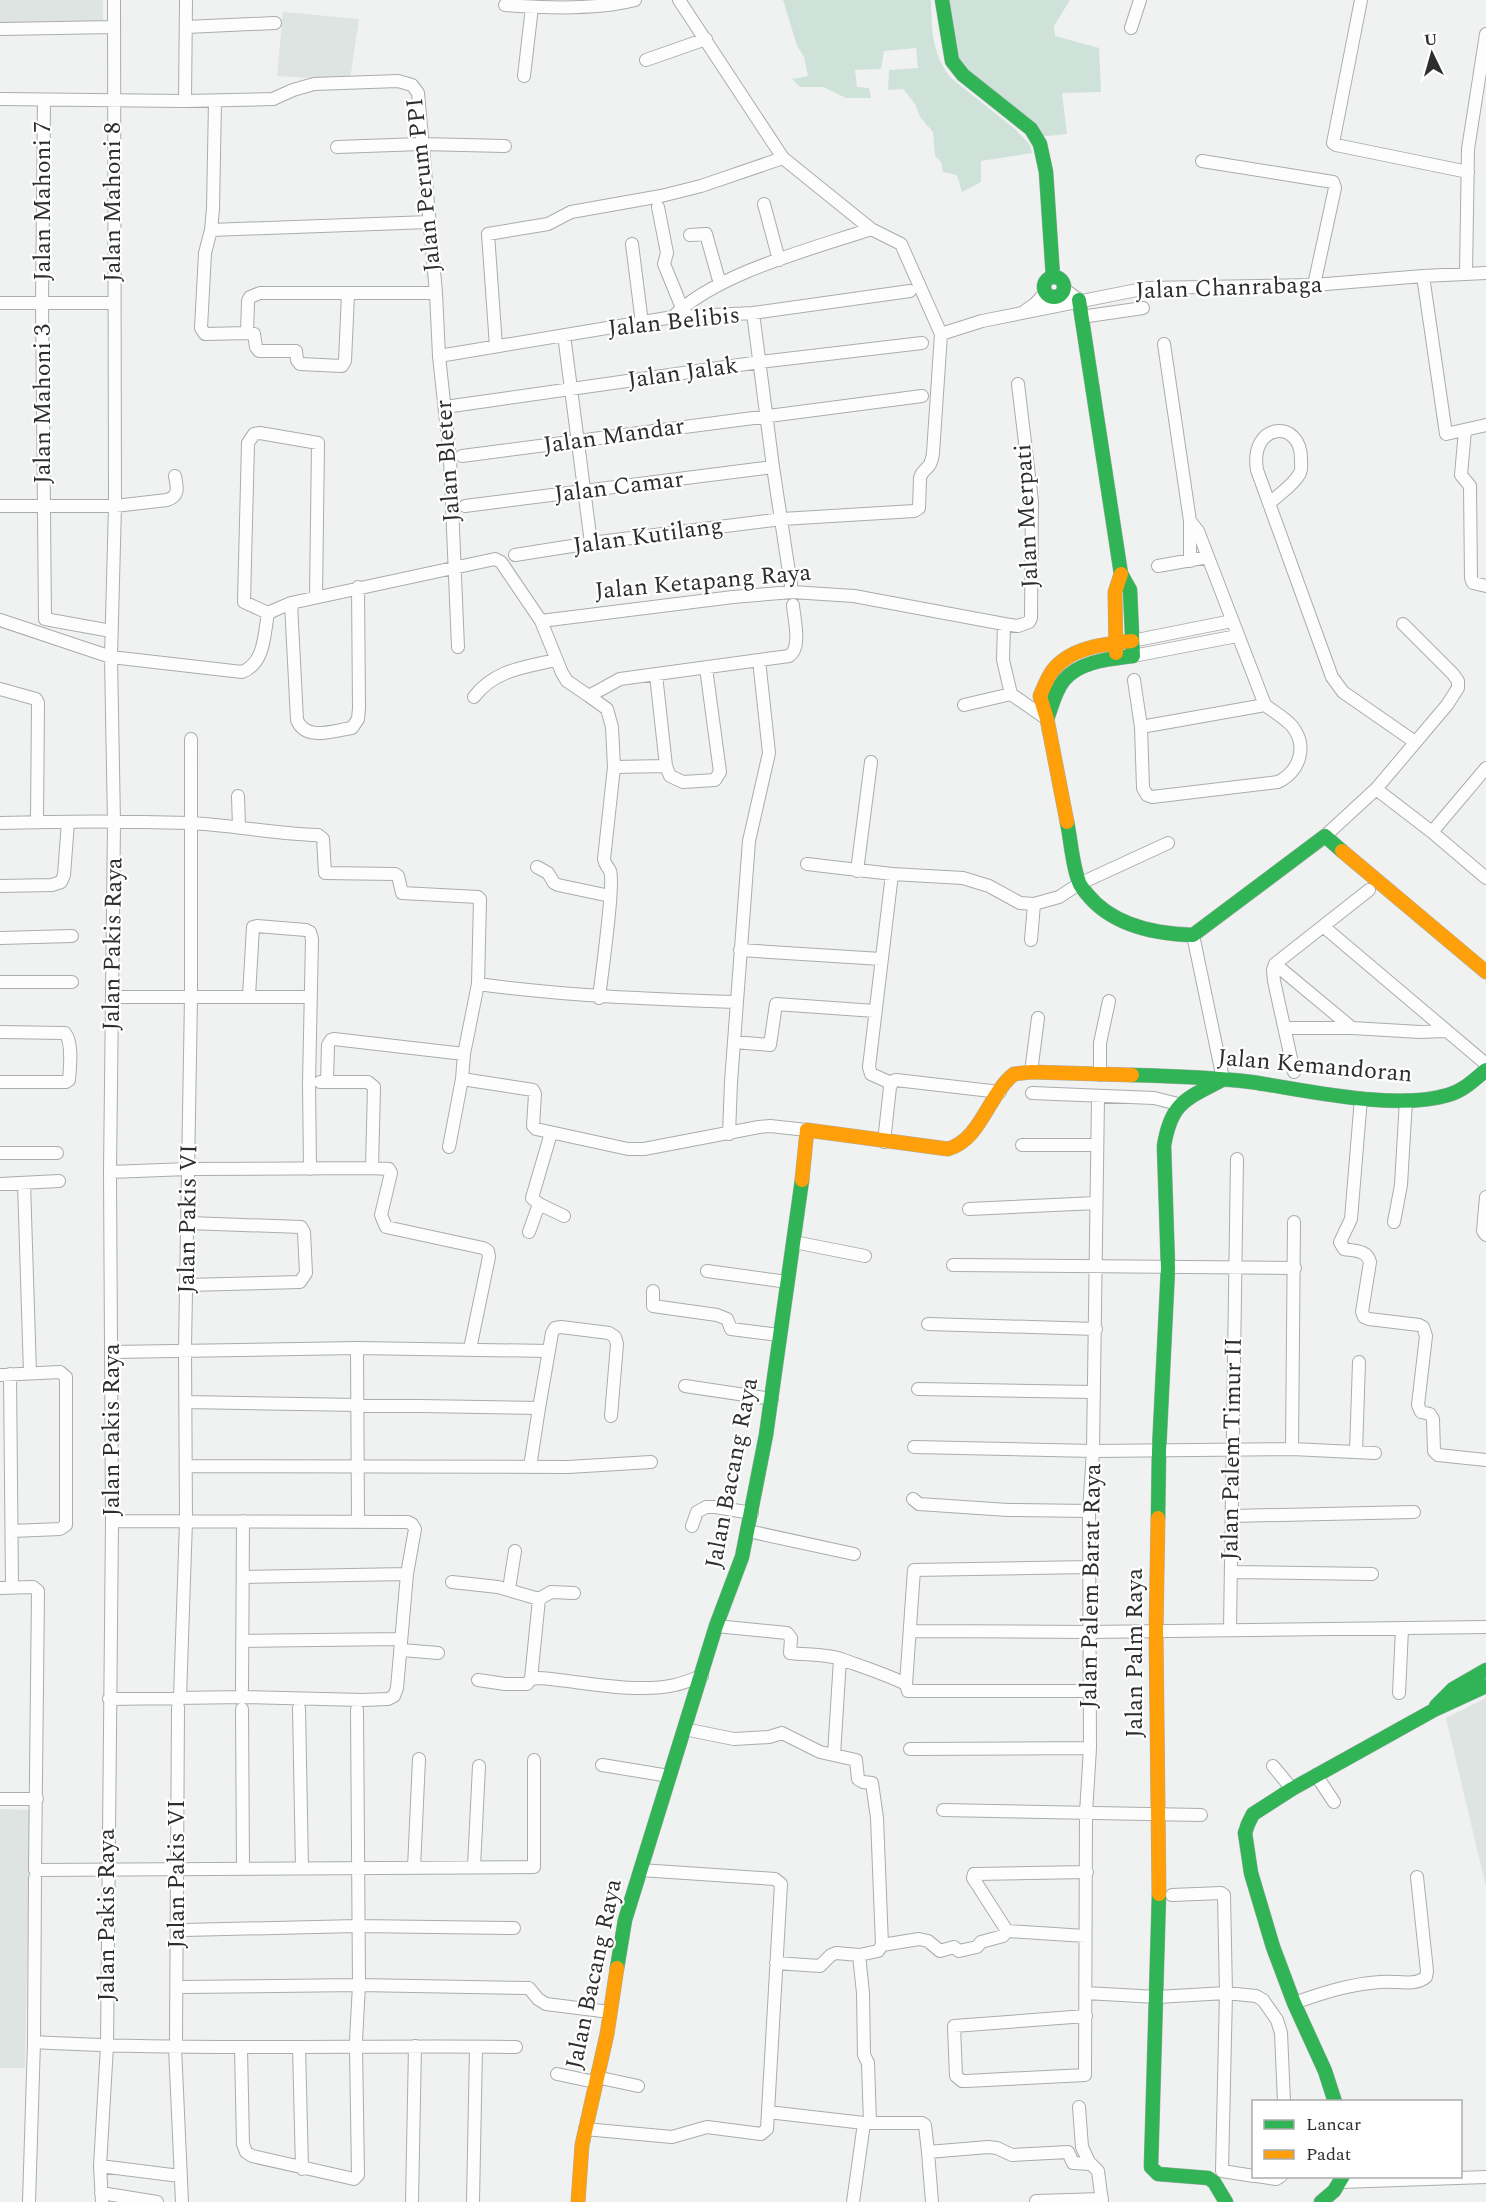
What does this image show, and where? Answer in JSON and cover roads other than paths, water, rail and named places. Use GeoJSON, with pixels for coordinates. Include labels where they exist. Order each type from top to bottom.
{"type":"FeatureCollection","features":[{"type":"Feature","properties":{"kind":"street","name":"Jalan Mahoni 8"},"geometry":{"type":"LineString","coordinates":[[114,0],[115,506]]}},
{"type":"Feature","properties":{"kind":"street"},"geometry":{"type":"LineString","coordinates":[[185,101],[186,0]]}},
{"type":"Feature","properties":{"kind":"street"},"geometry":{"type":"LineString","coordinates":[[505,5],[532,7],[624,3],[635,0]]}},
{"type":"Feature","properties":{"kind":"street"},"geometry":{"type":"LineString","coordinates":[[679,0],[783,158],[871,229],[901,244],[941,334]]}},
{"type":"Feature","properties":{"kind":"street"},"geometry":{"type":"LineString","coordinates":[[942,0],[952,61],[963,75],[1031,129],[1040,144],[1053,277]]}},
{"type":"Feature","properties":{"kind":"street"},"geometry":{"type":"LineString","coordinates":[[1131,28],[1140,0]]}},
{"type":"Feature","properties":{"kind":"street"},"geometry":{"type":"LineString","coordinates":[[1361,0],[1333,142],[1336,145],[1468,171]]}},
{"type":"Feature","properties":{"kind":"street"},"geometry":{"type":"LineString","coordinates":[[524,76],[532,7]]}},
{"type":"Feature","properties":{"kind":"street"},"geometry":{"type":"LineString","coordinates":[[186,27],[275,23]]}},
{"type":"Feature","properties":{"kind":"street"},"geometry":{"type":"LineString","coordinates":[[0,30],[114,27]]}},
{"type":"Feature","properties":{"kind":"street"},"geometry":{"type":"LineString","coordinates":[[1466,273],[1468,149],[1486,34]]}},
{"type":"Feature","properties":{"kind":"street"},"geometry":{"type":"LineString","coordinates":[[646,60],[706,39]]}},
{"type":"Feature","properties":{"kind":"street","name":"Jalan Perum PPI"},"geometry":{"type":"LineString","coordinates":[[215,101],[273,99],[314,84],[404,81],[414,87],[418,93],[436,293],[439,356]]}},
{"type":"Feature","properties":{"kind":"street"},"geometry":{"type":"LineString","coordinates":[[0,99],[215,101],[211,230],[205,253],[202,332],[205,334],[254,334],[259,351],[296,351],[297,360],[300,363],[342,366],[345,361],[348,294]]}},
{"type":"Feature","properties":{"kind":"street","name":"Jalan Mahoni 7"},"geometry":{"type":"LineString","coordinates":[[42,303],[44,100]]}},
{"type":"Feature","properties":{"kind":"street"},"geometry":{"type":"LineString","coordinates":[[337,147],[421,144],[505,146]]}},
{"type":"Feature","properties":{"kind":"street"},"geometry":{"type":"LineString","coordinates":[[496,346],[488,234],[548,224],[571,212],[661,196],[701,186],[783,158]]}},
{"type":"Feature","properties":{"kind":"street"},"geometry":{"type":"LineString","coordinates":[[1202,161],[1333,182],[1335,188],[1314,285]]}},
{"type":"Feature","properties":{"kind":"street"},"geometry":{"type":"LineString","coordinates":[[764,204],[779,260]]}},
{"type":"Feature","properties":{"kind":"street"},"geometry":{"type":"LineString","coordinates":[[658,207],[667,255],[664,264],[677,312],[720,284],[779,260],[871,229]]}},
{"type":"Feature","properties":{"kind":"street"},"geometry":{"type":"LineString","coordinates":[[211,230],[429,222]]}},
{"type":"Feature","properties":{"kind":"street"},"geometry":{"type":"LineString","coordinates":[[690,235],[706,234],[720,284]]}},
{"type":"Feature","properties":{"kind":"street"},"geometry":{"type":"LineString","coordinates":[[632,244],[642,323]]}},
{"type":"Feature","properties":{"kind":"street","name":"Jalan Chanrabaga"},"geometry":{"type":"LineString","coordinates":[[941,334],[982,321],[1079,300],[1163,286],[1314,285],[1486,273]]}},
{"type":"Feature","properties":{"kind":"street"},"geometry":{"type":"LineString","coordinates":[[1423,276],[1446,434],[1486,425]]}},
{"type":"Feature","properties":{"kind":"street"},"geometry":{"type":"LineString","coordinates":[[1053,277],[1062,280],[1064,289],[1079,300],[1121,574],[1130,590],[1133,656]]}},
{"type":"Feature","properties":{"kind":"street"},"geometry":{"type":"LineString","coordinates":[[1053,277],[1045,283],[1046,292],[1049,295],[1058,296],[1064,289]]}},
{"type":"Feature","properties":{"kind":"street","name":"Jalan Belibis"},"geometry":{"type":"LineString","coordinates":[[439,356],[642,323],[677,312],[753,313],[910,291]]}},
{"type":"Feature","properties":{"kind":"street"},"geometry":{"type":"LineString","coordinates":[[1021,313],[1035,304],[1046,292]]}},
{"type":"Feature","properties":{"kind":"street"},"geometry":{"type":"LineString","coordinates":[[248,333],[248,301],[255,295],[265,293],[436,293]]}},
{"type":"Feature","properties":{"kind":"street"},"geometry":{"type":"LineString","coordinates":[[0,303],[113,303]]}},
{"type":"Feature","properties":{"kind":"street","name":"Jalan Mahoni 3"},"geometry":{"type":"LineString","coordinates":[[42,303],[45,619],[111,632]]}},
{"type":"Feature","properties":{"kind":"street"},"geometry":{"type":"LineString","coordinates":[[1081,316],[1143,308]]}},
{"type":"Feature","properties":{"kind":"street"},"geometry":{"type":"LineString","coordinates":[[753,313],[792,592]]}},
{"type":"Feature","properties":{"kind":"street","name":"Jalan Kutilang"},"geometry":{"type":"LineString","coordinates":[[515,555],[782,519],[914,511],[919,508],[921,474],[930,467],[933,453],[941,334]]}},
{"type":"Feature","properties":{"kind":"street"},"geometry":{"type":"LineString","coordinates":[[564,335],[591,543]]}},
{"type":"Feature","properties":{"kind":"street","name":"Jalan Jalak"},"geometry":{"type":"LineString","coordinates":[[445,407],[760,362],[922,343]]}},
{"type":"Feature","properties":{"kind":"street"},"geometry":{"type":"LineString","coordinates":[[1164,344],[1190,521],[1190,561]]}},
{"type":"Feature","properties":{"kind":"street","name":"Jalan Bleter"},"geometry":{"type":"LineString","coordinates":[[439,356],[450,458],[458,647]]}},
{"type":"Feature","properties":{"kind":"street","name":"Jalan Merpati"},"geometry":{"type":"LineString","coordinates":[[1004,624],[1021,626],[1029,622],[1030,618],[1032,501],[1018,384]]}},
{"type":"Feature","properties":{"kind":"street","name":"Jalan Mandar"},"geometry":{"type":"LineString","coordinates":[[462,456],[922,396]]}},
{"type":"Feature","properties":{"kind":"street"},"geometry":{"type":"LineString","coordinates":[[1465,430],[1461,476],[1469,483],[1470,489],[1471,578],[1473,583],[1486,586]]}},
{"type":"Feature","properties":{"kind":"street"},"geometry":{"type":"LineString","coordinates":[[1270,503],[1294,481],[1301,470],[1300,446],[1293,436],[1285,432],[1273,432],[1264,437],[1255,453],[1257,470],[1335,683],[1343,692],[1414,742]]}},
{"type":"Feature","properties":{"kind":"street"},"geometry":{"type":"LineString","coordinates":[[316,597],[318,443],[260,433],[254,434],[248,443],[244,602],[268,613],[291,603],[358,587],[495,559],[501,562],[541,621],[567,681],[607,709],[612,727],[614,767],[604,859],[606,868],[610,872],[610,896],[599,998]]}},
{"type":"Feature","properties":{"kind":"street","name":"Jalan Camar"},"geometry":{"type":"LineString","coordinates":[[465,506],[773,468]]}},
{"type":"Feature","properties":{"kind":"street"},"geometry":{"type":"LineString","coordinates":[[0,506],[115,506],[172,498],[177,492],[175,476]]}},
{"type":"Feature","properties":{"kind":"street","name":"Jalan Pakis Raya"},"geometry":{"type":"LineString","coordinates":[[101,2198],[100,2166],[107,2046],[112,1521],[110,1172],[114,823],[111,632],[115,506]]}},
{"type":"Feature","properties":{"kind":"street"},"geometry":{"type":"LineString","coordinates":[[1134,680],[1141,727],[1143,788],[1147,795],[1152,797],[1278,782],[1286,778],[1298,765],[1300,746],[1293,728],[1265,705],[1209,557],[1198,531],[1190,521]]}},
{"type":"Feature","properties":{"kind":"street"},"geometry":{"type":"LineString","coordinates":[[1158,566],[1209,557]]}},
{"type":"Feature","properties":{"kind":"street"},"geometry":{"type":"LineString","coordinates":[[1116,658],[1115,592],[1121,574]]}},
{"type":"Feature","properties":{"kind":"street"},"geometry":{"type":"LineString","coordinates":[[291,603],[297,720],[302,728],[311,734],[355,726],[359,708],[358,587]]}},
{"type":"Feature","properties":{"kind":"street","name":"Jalan Ketapang Raya"},"geometry":{"type":"LineString","coordinates":[[541,621],[733,597],[792,592],[854,596],[1004,624]]}},
{"type":"Feature","properties":{"kind":"street"},"geometry":{"type":"LineString","coordinates":[[589,696],[620,678],[789,656],[794,653],[796,646],[793,605]]}},
{"type":"Feature","properties":{"kind":"street"},"geometry":{"type":"LineString","coordinates":[[0,620],[111,657],[242,672],[250,669],[257,662],[268,613]]}},
{"type":"Feature","properties":{"kind":"street"},"geometry":{"type":"LineString","coordinates":[[1232,621],[1075,653],[1053,669],[1040,696],[1047,718],[1079,884],[1097,905],[1119,918],[1168,935],[1193,935],[1325,837],[1376,789],[1453,697],[1458,688],[1458,681],[1403,624]]}},
{"type":"Feature","properties":{"kind":"street"},"geometry":{"type":"LineString","coordinates":[[1004,624],[1002,660],[1011,694],[1047,718]]}},
{"type":"Feature","properties":{"kind":"street"},"geometry":{"type":"LineString","coordinates":[[1047,718],[1063,681],[1081,667],[1116,658],[1238,636]]}},
{"type":"Feature","properties":{"kind":"street"},"geometry":{"type":"LineString","coordinates":[[474,697],[482,687],[501,673],[556,660]]}},
{"type":"Feature","properties":{"kind":"street"},"geometry":{"type":"LineString","coordinates":[[729,1134],[736,1002],[749,841],[769,753],[759,660]]}},
{"type":"Feature","properties":{"kind":"street"},"geometry":{"type":"LineString","coordinates":[[656,675],[666,766],[670,776],[683,782],[715,780],[719,776],[706,668]]}},
{"type":"Feature","properties":{"kind":"street"},"geometry":{"type":"LineString","coordinates":[[0,689],[36,699],[38,703],[37,822]]}},
{"type":"Feature","properties":{"kind":"street"},"geometry":{"type":"LineString","coordinates":[[964,705],[1011,694]]}},
{"type":"Feature","properties":{"kind":"street"},"geometry":{"type":"LineString","coordinates":[[1141,727],[1265,705]]}},
{"type":"Feature","properties":{"kind":"street","name":"Jalan Pakis VI"},"geometry":{"type":"LineString","coordinates":[[182,2202],[176,2044],[176,1870],[186,1521],[185,1349],[191,998],[191,739]]}},
{"type":"Feature","properties":{"kind":"street"},"geometry":{"type":"LineString","coordinates":[[857,871],[871,762]]}},
{"type":"Feature","properties":{"kind":"street"},"geometry":{"type":"LineString","coordinates":[[614,767],[666,766]]}},
{"type":"Feature","properties":{"kind":"street"},"geometry":{"type":"LineString","coordinates":[[1432,832],[1486,768]]}},
{"type":"Feature","properties":{"kind":"street"},"geometry":{"type":"LineString","coordinates":[[1376,789],[1482,874],[1486,860]]}},
{"type":"Feature","properties":{"kind":"street"},"geometry":{"type":"LineString","coordinates":[[238,796],[238,827]]}},
{"type":"Feature","properties":{"kind":"street"},"geometry":{"type":"LineString","coordinates":[[0,886],[52,885],[61,882],[64,875],[68,822]]}},
{"type":"Feature","properties":{"kind":"street"},"geometry":{"type":"LineString","coordinates":[[0,823],[190,823],[279,833],[321,835],[325,873],[395,874],[398,876],[402,892],[478,897],[480,899],[478,984],[449,1147]]}},
{"type":"Feature","properties":{"kind":"street"},"geometry":{"type":"LineString","coordinates":[[1325,837],[1486,972]]}},
{"type":"Feature","properties":{"kind":"street"},"geometry":{"type":"LineString","coordinates":[[807,864],[857,871],[963,878],[989,886],[1020,903],[1034,904],[1059,897],[1079,884],[1168,843]]}},
{"type":"Feature","properties":{"kind":"street"},"geometry":{"type":"LineString","coordinates":[[537,867],[548,873],[558,885],[610,896]]}},
{"type":"Feature","properties":{"kind":"street"},"geometry":{"type":"LineString","coordinates":[[891,1083],[884,1078],[873,1076],[869,1071],[892,874]]}},
{"type":"Feature","properties":{"kind":"street"},"geometry":{"type":"LineString","coordinates":[[1294,1072],[1274,976],[1275,964],[1369,890]]}},
{"type":"Feature","properties":{"kind":"street"},"geometry":{"type":"LineString","coordinates":[[1031,940],[1034,904]]}},
{"type":"Feature","properties":{"kind":"street"},"geometry":{"type":"LineString","coordinates":[[249,996],[252,929],[257,926],[306,930],[311,933],[310,1169]]}},
{"type":"Feature","properties":{"kind":"street"},"geometry":{"type":"LineString","coordinates":[[1324,927],[1486,1064]]}},
{"type":"Feature","properties":{"kind":"street"},"geometry":{"type":"LineString","coordinates":[[1032,1093],[1154,1098],[1178,1104],[1223,1079],[1193,935]]}},
{"type":"Feature","properties":{"kind":"street"},"geometry":{"type":"LineString","coordinates":[[0,938],[72,936]]}},
{"type":"Feature","properties":{"kind":"street"},"geometry":{"type":"LineString","coordinates":[[740,950],[881,959]]}},
{"type":"Feature","properties":{"kind":"street"},"geometry":{"type":"LineString","coordinates":[[1275,964],[1352,1028]]}},
{"type":"Feature","properties":{"kind":"street"},"geometry":{"type":"LineString","coordinates":[[0,982],[72,982]]}},
{"type":"Feature","properties":{"kind":"street"},"geometry":{"type":"LineString","coordinates":[[478,984],[599,998],[736,1002]]}},
{"type":"Feature","properties":{"kind":"street"},"geometry":{"type":"LineString","coordinates":[[112,997],[311,996]]}},
{"type":"Feature","properties":{"kind":"street"},"geometry":{"type":"LineString","coordinates":[[462,1079],[533,1090],[535,1094],[533,1126],[536,1129],[628,1149],[644,1149],[770,1126],[948,1149],[959,1146],[1014,1074],[1031,1072],[1100,1076],[1100,1043],[1109,1000]]}},
{"type":"Feature","properties":{"kind":"street"},"geometry":{"type":"LineString","coordinates":[[734,1042],[770,1045],[776,1004],[875,1011]]}},
{"type":"Feature","properties":{"kind":"street"},"geometry":{"type":"LineString","coordinates":[[1031,1072],[1038,1018]]}},
{"type":"Feature","properties":{"kind":"street"},"geometry":{"type":"LineString","coordinates":[[1285,1028],[1446,1031]]}},
{"type":"Feature","properties":{"kind":"street"},"geometry":{"type":"LineString","coordinates":[[0,1032],[65,1033],[69,1039],[69,1080],[66,1083],[0,1082]]}},
{"type":"Feature","properties":{"kind":"street"},"geometry":{"type":"LineString","coordinates":[[327,1082],[328,1046],[334,1039],[464,1054]]}},
{"type":"Feature","properties":{"kind":"street","name":"Jalan Kemandoran"},"geometry":{"type":"LineString","coordinates":[[1100,1076],[1223,1079],[1362,1098],[1406,1100],[1441,1097],[1460,1091],[1486,1070]]}},
{"type":"Feature","properties":{"kind":"street"},"geometry":{"type":"LineString","coordinates":[[891,1083],[896,1080],[1000,1092]]}},
{"type":"Feature","properties":{"kind":"street"},"geometry":{"type":"LineString","coordinates":[[309,1083],[369,1082],[374,1087],[372,1168]]}},
{"type":"Feature","properties":{"kind":"street"},"geometry":{"type":"LineString","coordinates":[[884,1142],[891,1083]]}},
{"type":"Feature","properties":{"kind":"street","name":"Jalan Palem Barat Raya"},"geometry":{"type":"LineString","coordinates":[[1086,2016],[954,2026],[958,2078],[966,2081],[1085,2075],[1086,2016],[1086,1993],[1085,1936],[1087,1872],[1086,1813],[1090,1691],[1089,1511],[1096,1329],[1098,1097]]}},
{"type":"Feature","properties":{"kind":"street"},"geometry":{"type":"LineString","coordinates":[[1362,1098],[1351,1219],[1340,1242],[1344,1249],[1365,1253],[1370,1262],[1362,1312],[1364,1317],[1369,1319],[1423,1327],[1426,1336],[1418,1406],[1421,1412],[1430,1414],[1433,1419],[1434,1451],[1438,1455],[1486,1460]]}},
{"type":"Feature","properties":{"kind":"street"},"geometry":{"type":"LineString","coordinates":[[1394,1222],[1401,1185],[1406,1100]]}},
{"type":"Feature","properties":{"kind":"street","name":"Jalan Palm Raya"},"geometry":{"type":"LineString","coordinates":[[1178,1104],[1166,1126],[1164,1146],[1168,1268],[1159,1452],[1156,1632],[1159,1892],[1151,2167],[1158,2174],[1208,2178],[1214,2182],[1226,2202]]}},
{"type":"Feature","properties":{"kind":"street","name":"Jalan Bacang Raya"},"geometry":{"type":"LineString","coordinates":[[578,2202],[585,2129],[610,2012],[623,1929],[639,1870],[716,1626],[733,1587],[752,1513],[772,1399],[807,1130]]}},
{"type":"Feature","properties":{"kind":"street"},"geometry":{"type":"LineString","coordinates":[[551,1133],[532,1197],[539,1204],[564,1216]]}},
{"type":"Feature","properties":{"kind":"street"},"geometry":{"type":"LineString","coordinates":[[1022,1145],[1097,1144]]}},
{"type":"Feature","properties":{"kind":"street"},"geometry":{"type":"LineString","coordinates":[[0,1153],[57,1154]]}},
{"type":"Feature","properties":{"kind":"street","name":"Jalan Palem Timur II"},"geometry":{"type":"LineString","coordinates":[[1230,1629],[1237,1159]]}},
{"type":"Feature","properties":{"kind":"street"},"geometry":{"type":"LineString","coordinates":[[110,1172],[188,1168],[387,1169],[391,1172],[381,1215],[386,1227],[488,1251],[489,1257],[470,1349]]}},
{"type":"Feature","properties":{"kind":"street"},"geometry":{"type":"LineString","coordinates":[[0,1184],[59,1181]]}},
{"type":"Feature","properties":{"kind":"street"},"geometry":{"type":"LineString","coordinates":[[24,1183],[30,1373]]}},
{"type":"Feature","properties":{"kind":"street"},"geometry":{"type":"LineString","coordinates":[[1486,1197],[1483,1231],[1486,1235]]}},
{"type":"Feature","properties":{"kind":"street"},"geometry":{"type":"LineString","coordinates":[[969,1209],[1096,1203]]}},
{"type":"Feature","properties":{"kind":"street"},"geometry":{"type":"LineString","coordinates":[[529,1232],[539,1204]]}},
{"type":"Feature","properties":{"kind":"street"},"geometry":{"type":"LineString","coordinates":[[1292,1449],[1294,1222]]}},
{"type":"Feature","properties":{"kind":"street"},"geometry":{"type":"LineString","coordinates":[[187,1286],[300,1282],[306,1273],[304,1232],[301,1227],[188,1223]]}},
{"type":"Feature","properties":{"kind":"street"},"geometry":{"type":"LineString","coordinates":[[794,1242],[865,1256]]}},
{"type":"Feature","properties":{"kind":"street"},"geometry":{"type":"LineString","coordinates":[[953,1265],[1294,1268]]}},
{"type":"Feature","properties":{"kind":"street"},"geometry":{"type":"LineString","coordinates":[[707,1272],[788,1282]]}},
{"type":"Feature","properties":{"kind":"street"},"geometry":{"type":"LineString","coordinates":[[653,1291],[653,1306],[717,1315],[727,1319],[730,1329],[779,1335]]}},
{"type":"Feature","properties":{"kind":"street"},"geometry":{"type":"LineString","coordinates":[[928,1324],[1096,1329]]}},
{"type":"Feature","properties":{"kind":"street"},"geometry":{"type":"LineString","coordinates":[[530,1467],[552,1333],[555,1328],[609,1333],[615,1337],[617,1344],[611,1416]]}},
{"type":"Feature","properties":{"kind":"street"},"geometry":{"type":"LineString","coordinates":[[357,1348],[358,1521]]}},
{"type":"Feature","properties":{"kind":"street"},"geometry":{"type":"LineString","coordinates":[[111,1352],[357,1348],[549,1351]]}},
{"type":"Feature","properties":{"kind":"street"},"geometry":{"type":"LineString","coordinates":[[1356,1452],[1359,1362]]}},
{"type":"Feature","properties":{"kind":"street"},"geometry":{"type":"LineString","coordinates":[[12,1531],[60,1529],[66,1525],[66,1377],[62,1372],[5,1374],[12,1531],[6,1587],[35,1587],[38,1591],[35,1870],[534,1867],[534,1760]]}},
{"type":"Feature","properties":{"kind":"street"},"geometry":{"type":"LineString","coordinates":[[685,1386],[772,1399]]}},
{"type":"Feature","properties":{"kind":"street"},"geometry":{"type":"LineString","coordinates":[[918,1389],[1093,1392]]}},
{"type":"Feature","properties":{"kind":"street"},"geometry":{"type":"LineString","coordinates":[[186,1402],[539,1407]]}},
{"type":"Feature","properties":{"kind":"street"},"geometry":{"type":"LineString","coordinates":[[914,1447],[1159,1452],[1292,1449],[1375,1453]]}},
{"type":"Feature","properties":{"kind":"street"},"geometry":{"type":"LineString","coordinates":[[186,1466],[530,1467],[651,1462]]}},
{"type":"Feature","properties":{"kind":"street"},"geometry":{"type":"LineString","coordinates":[[913,1499],[919,1504],[1008,1510],[1089,1511]]}},
{"type":"Feature","properties":{"kind":"street"},"geometry":{"type":"LineString","coordinates":[[692,1526],[697,1512],[706,1507],[752,1513]]}},
{"type":"Feature","properties":{"kind":"street"},"geometry":{"type":"LineString","coordinates":[[1232,1516],[1414,1512]]}},
{"type":"Feature","properties":{"kind":"street"},"geometry":{"type":"LineString","coordinates":[[109,1699],[179,1703],[387,1699],[394,1696],[397,1688],[407,1574],[414,1526],[408,1522],[358,1521],[112,1521]]}},
{"type":"Feature","properties":{"kind":"street"},"geometry":{"type":"LineString","coordinates":[[242,1689],[243,1521]]}},
{"type":"Feature","properties":{"kind":"street"},"geometry":{"type":"LineString","coordinates":[[748,1531],[854,1554]]}},
{"type":"Feature","properties":{"kind":"street"},"geometry":{"type":"LineString","coordinates":[[508,1589],[515,1551]]}},
{"type":"Feature","properties":{"kind":"street"},"geometry":{"type":"LineString","coordinates":[[1089,1567],[917,1569],[914,1573],[906,1684],[908,1691],[1090,1691]]}},
{"type":"Feature","properties":{"kind":"street"},"geometry":{"type":"LineString","coordinates":[[1231,1572],[1372,1574]]}},
{"type":"Feature","properties":{"kind":"street"},"geometry":{"type":"LineString","coordinates":[[243,1577],[407,1574]]}},
{"type":"Feature","properties":{"kind":"street"},"geometry":{"type":"LineString","coordinates":[[452,1582],[508,1589],[539,1599]]}},
{"type":"Feature","properties":{"kind":"street"},"geometry":{"type":"LineString","coordinates":[[539,1599],[550,1592],[574,1593]]}},
{"type":"Feature","properties":{"kind":"street"},"geometry":{"type":"LineString","coordinates":[[478,1680],[527,1684],[531,1679],[539,1599]]}},
{"type":"Feature","properties":{"kind":"street"},"geometry":{"type":"LineString","coordinates":[[716,1626],[787,1633],[790,1638],[790,1653],[840,1659],[873,1669],[906,1684]]}},
{"type":"Feature","properties":{"kind":"street"},"geometry":{"type":"LineString","coordinates":[[911,1631],[1156,1632],[1230,1629],[1486,1627]]}},
{"type":"Feature","properties":{"kind":"street"},"geometry":{"type":"LineString","coordinates":[[1400,1693],[1402,1629]]}},
{"type":"Feature","properties":{"kind":"street"},"geometry":{"type":"LineString","coordinates":[[242,1641],[401,1644],[438,1653]]}},
{"type":"Feature","properties":{"kind":"street"},"geometry":{"type":"LineString","coordinates":[[834,1755],[840,1659]]}},
{"type":"Feature","properties":{"kind":"street"},"geometry":{"type":"LineString","coordinates":[[1434,1710],[1443,1697],[1458,1684],[1486,1670]]}},
{"type":"Feature","properties":{"kind":"street"},"geometry":{"type":"LineString","coordinates":[[531,1679],[647,1687],[674,1685],[702,1676]]}},
{"type":"Feature","properties":{"kind":"street"},"geometry":{"type":"LineString","coordinates":[[1334,2100],[1325,2071],[1294,2003],[1261,1906],[1251,1873],[1245,1833],[1253,1814],[1292,1789],[1434,1710],[1486,1686]]}},
{"type":"Feature","properties":{"kind":"street"},"geometry":{"type":"LineString","coordinates":[[299,1708],[302,1868]]}},
{"type":"Feature","properties":{"kind":"street"},"geometry":{"type":"LineString","coordinates":[[242,1709],[243,1869]]}},
{"type":"Feature","properties":{"kind":"street"},"geometry":{"type":"LineString","coordinates":[[241,2048],[243,2144],[246,2152],[252,2156],[302,2169],[352,2179],[358,2175],[357,1710]]}},
{"type":"Feature","properties":{"kind":"street"},"geometry":{"type":"LineString","coordinates":[[684,1730],[734,1739],[769,1737],[782,1733],[807,1746],[855,1760],[858,1779],[863,1782],[872,1782],[877,1818],[882,1945],[878,1951],[859,1955],[836,1953],[826,1959],[822,1965],[815,1967],[776,1963]]}},
{"type":"Feature","properties":{"kind":"street"},"geometry":{"type":"LineString","coordinates":[[910,1749],[1089,1748]]}},
{"type":"Feature","properties":{"kind":"street"},"geometry":{"type":"LineString","coordinates":[[414,1868],[419,1759]]}},
{"type":"Feature","properties":{"kind":"street"},"geometry":{"type":"LineString","coordinates":[[602,1765],[669,1776]]}},
{"type":"Feature","properties":{"kind":"street"},"geometry":{"type":"LineString","coordinates":[[474,1867],[479,1766]]}},
{"type":"Feature","properties":{"kind":"street"},"geometry":{"type":"LineString","coordinates":[[1273,1766],[1292,1789]]}},
{"type":"Feature","properties":{"kind":"street"},"geometry":{"type":"LineString","coordinates":[[1316,1775],[1334,1802]]}},
{"type":"Feature","properties":{"kind":"street"},"geometry":{"type":"LineString","coordinates":[[0,1799],[37,1799]]}},
{"type":"Feature","properties":{"kind":"street"},"geometry":{"type":"LineString","coordinates":[[943,1810],[1157,1816],[1201,1815]]}},
{"type":"Feature","properties":{"kind":"street"},"geometry":{"type":"LineString","coordinates":[[585,2129],[672,2137],[707,2127],[761,2134],[767,2129],[782,1887],[777,1880],[639,1870]]}},
{"type":"Feature","properties":{"kind":"street"},"geometry":{"type":"LineString","coordinates":[[1007,1931],[973,1878],[974,1874],[1087,1872]]}},
{"type":"Feature","properties":{"kind":"street"},"geometry":{"type":"LineString","coordinates":[[1294,2003],[1355,1985],[1382,1981],[1409,1982],[1426,1977],[1417,1877]]}},
{"type":"Feature","properties":{"kind":"street"},"geometry":{"type":"LineString","coordinates":[[29,2202],[34,2042],[35,1878]]}},
{"type":"Feature","properties":{"kind":"street"},"geometry":{"type":"LineString","coordinates":[[1172,1895],[1221,1893],[1224,1895],[1226,1993],[1222,2171],[1252,2176]]}},
{"type":"Feature","properties":{"kind":"street"},"geometry":{"type":"LineString","coordinates":[[184,1930],[357,1926],[514,1928]]}},
{"type":"Feature","properties":{"kind":"street"},"geometry":{"type":"LineString","coordinates":[[882,1945],[919,1939],[928,1941],[937,1950],[954,1947],[959,1950],[977,1947],[981,1942],[1003,1936],[1007,1931]]}},
{"type":"Feature","properties":{"kind":"street"},"geometry":{"type":"LineString","coordinates":[[1007,1931],[1085,1936]]}},
{"type":"Feature","properties":{"kind":"street"},"geometry":{"type":"LineString","coordinates":[[853,2202],[867,2123],[868,2063],[865,2059],[863,1993],[859,1955]]}},
{"type":"Feature","properties":{"kind":"street"},"geometry":{"type":"LineString","coordinates":[[182,1987],[359,1985],[529,1988],[538,1999],[546,2004],[610,2012]]}},
{"type":"Feature","properties":{"kind":"street"},"geometry":{"type":"LineString","coordinates":[[1086,1993],[1157,1997],[1226,1993],[1256,1996],[1263,2000],[1277,2020],[1282,2043],[1284,2100]]}},
{"type":"Feature","properties":{"kind":"street"},"geometry":{"type":"LineString","coordinates":[[34,2042],[107,2046],[176,2044],[241,2048],[356,2044],[516,2047]]}},
{"type":"Feature","properties":{"kind":"street"},"geometry":{"type":"LineString","coordinates":[[412,2202],[415,2046]]}},
{"type":"Feature","properties":{"kind":"street"},"geometry":{"type":"LineString","coordinates":[[299,2047],[302,2169]]}},
{"type":"Feature","properties":{"kind":"street"},"geometry":{"type":"LineString","coordinates":[[473,2202],[476,2047]]}},
{"type":"Feature","properties":{"kind":"street"},"geometry":{"type":"LineString","coordinates":[[557,2074],[638,2086]]}},
{"type":"Feature","properties":{"kind":"street"},"geometry":{"type":"LineString","coordinates":[[1036,2201],[1102,2200],[1098,2171],[1090,2164],[1082,2147],[1079,2107]]}},
{"type":"Feature","properties":{"kind":"street"},"geometry":{"type":"LineString","coordinates":[[768,2112],[867,2123],[924,2124],[932,2202]]}},
{"type":"Feature","properties":{"kind":"street"},"geometry":{"type":"LineString","coordinates":[[928,2151],[992,2147],[1007,2155],[1017,2156],[1068,2152],[1075,2164],[1090,2164]]}},
{"type":"Feature","properties":{"kind":"street"},"geometry":{"type":"LineString","coordinates":[[100,2166],[180,2176]]}},
{"type":"Feature","properties":{"kind":"street"},"geometry":{"type":"LineString","coordinates":[[1462,2178],[1486,2177]]}},
{"type":"Feature","properties":{"kind":"street"},"geometry":{"type":"LineString","coordinates":[[1320,2202],[1327,2198],[1342,2180],[1438,2178]]}},
{"type":"Feature","properties":{"kind":"street"},"geometry":{"type":"LineString","coordinates":[[101,2198],[157,2202]]}}]}
